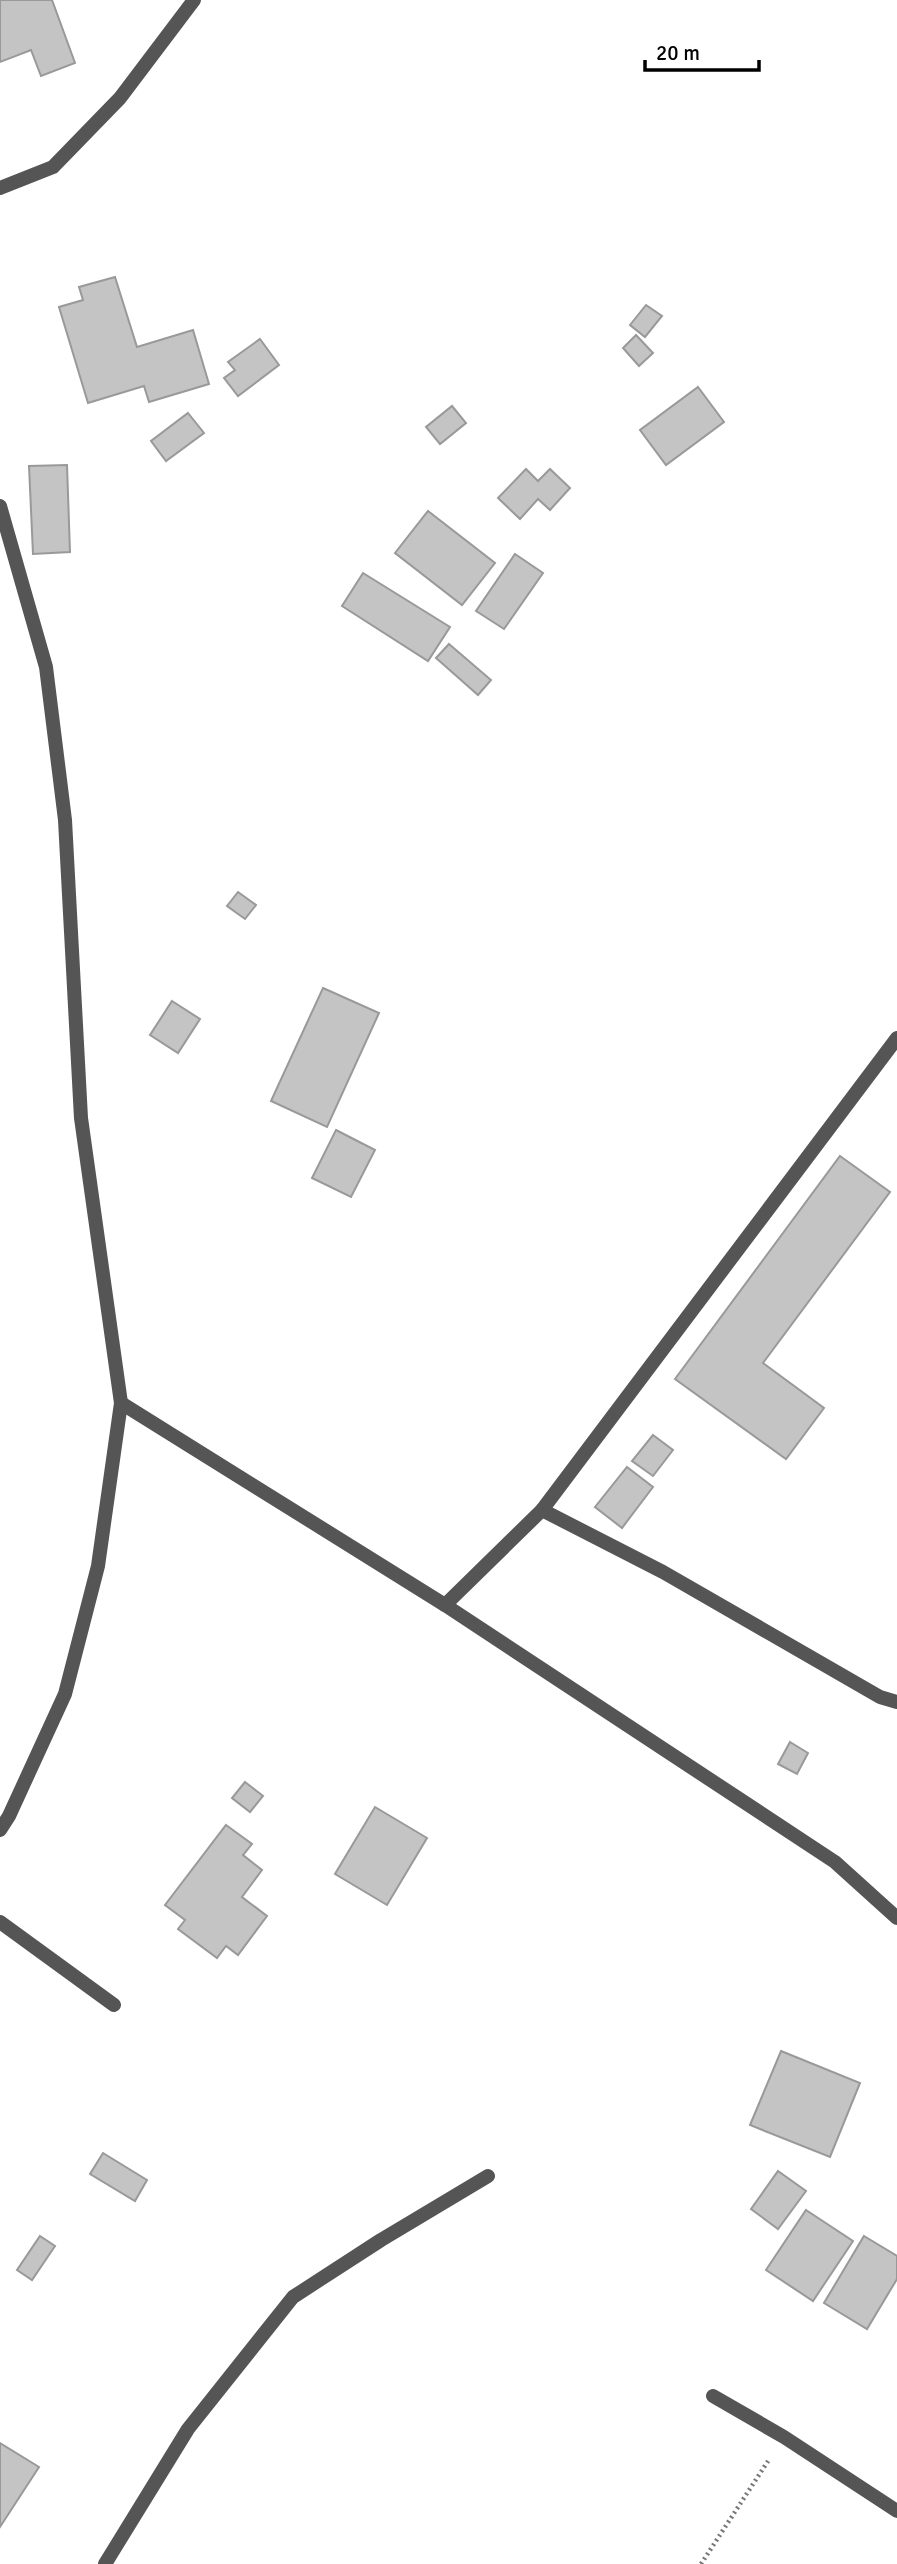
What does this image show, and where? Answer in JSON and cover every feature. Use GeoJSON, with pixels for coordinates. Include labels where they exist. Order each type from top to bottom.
{"type":"FeatureCollection","features":[{"type":"Feature","properties":{"kind":"street"},"geometry":{"type":"LineString","coordinates":[[0,188],[53,167],[120,98],[194,0]]}},
{"type":"Feature","properties":{"kind":"street"},"geometry":{"type":"LineString","coordinates":[[0,506],[46,667],[65,820],[81,1118],[121,1403],[98,1566],[65,1694],[0,1830]]}},
{"type":"Feature","properties":{"kind":"street"},"geometry":{"type":"LineString","coordinates":[[446,1605],[542,1510],[897,1038]]}},
{"type":"Feature","properties":{"kind":"street"},"geometry":{"type":"LineString","coordinates":[[121,1403],[446,1605],[835,1862],[897,1918]]}},
{"type":"Feature","properties":{"kind":"street"},"geometry":{"type":"LineString","coordinates":[[542,1510],[663,1572],[880,1697],[897,1702]]}},
{"type":"Feature","properties":{"kind":"street"},"geometry":{"type":"LineString","coordinates":[[0,1922],[114,2004]]}},
{"type":"Feature","properties":{"kind":"street"},"geometry":{"type":"LineString","coordinates":[[110,2563],[188,2429],[293,2297],[381,2239],[488,2176]]}},
{"type":"Feature","properties":{"kind":"street"},"geometry":{"type":"LineString","coordinates":[[713,2396],[784,2437],[897,2511]]}},
{"type":"Feature","properties":{"kind":"path"},"geometry":{"type":"LineString","coordinates":[[701,2564],[784,2437]]}},
{"type":"Feature","properties":{"kind":"building"},"geometry":{"type":"Polygon","coordinates":[[[0,0],[52,0],[75,63],[41,76],[31,50],[0,62],[0,0]]]}},
{"type":"Feature","properties":{"kind":"building"},"geometry":{"type":"Polygon","coordinates":[[[115,277],[137,347],[193,330],[209,384],[149,402],[144,386],[88,403],[59,307],[83,300],[79,287],[115,277]]]}},
{"type":"Feature","properties":{"kind":"building"},"geometry":{"type":"Polygon","coordinates":[[[646,305],[662,316],[645,337],[630,325],[646,305]]]}},
{"type":"Feature","properties":{"kind":"building"},"geometry":{"type":"Polygon","coordinates":[[[636,335],[653,353],[639,366],[623,348],[636,335]]]}},
{"type":"Feature","properties":{"kind":"building"},"geometry":{"type":"Polygon","coordinates":[[[260,339],[279,365],[238,396],[224,378],[235,370],[228,362],[260,339]]]}},
{"type":"Feature","properties":{"kind":"building"},"geometry":{"type":"Polygon","coordinates":[[[698,387],[724,422],[666,465],[640,430],[698,387]]]}},
{"type":"Feature","properties":{"kind":"building"},"geometry":{"type":"Polygon","coordinates":[[[452,406],[466,423],[440,444],[426,427],[452,406]]]}},
{"type":"Feature","properties":{"kind":"building"},"geometry":{"type":"Polygon","coordinates":[[[188,413],[204,433],[166,461],[151,441],[188,413]]]}},
{"type":"Feature","properties":{"kind":"building"},"geometry":{"type":"Polygon","coordinates":[[[67,465],[70,552],[33,554],[29,466],[67,465]]]}},
{"type":"Feature","properties":{"kind":"building"},"geometry":{"type":"Polygon","coordinates":[[[526,469],[538,481],[550,469],[570,488],[550,510],[538,499],[520,519],[498,498],[526,469]]]}},
{"type":"Feature","properties":{"kind":"building"},"geometry":{"type":"Polygon","coordinates":[[[428,511],[495,563],[462,605],[395,553],[428,511]]]}},
{"type":"Feature","properties":{"kind":"building"},"geometry":{"type":"Polygon","coordinates":[[[515,554],[543,573],[504,629],[476,611],[515,554]]]}},
{"type":"Feature","properties":{"kind":"building"},"geometry":{"type":"Polygon","coordinates":[[[363,573],[450,627],[428,661],[342,606],[363,573]]]}},
{"type":"Feature","properties":{"kind":"building"},"geometry":{"type":"Polygon","coordinates":[[[449,644],[491,680],[478,695],[436,658],[449,644]]]}},
{"type":"Feature","properties":{"kind":"building"},"geometry":{"type":"Polygon","coordinates":[[[238,892],[256,905],[245,919],[227,906],[238,892]]]}},
{"type":"Feature","properties":{"kind":"building"},"geometry":{"type":"Polygon","coordinates":[[[323,988],[379,1013],[327,1127],[271,1101],[323,988]]]}},
{"type":"Feature","properties":{"kind":"building"},"geometry":{"type":"Polygon","coordinates":[[[172,1001],[200,1019],[178,1053],[150,1035],[172,1001]]]}},
{"type":"Feature","properties":{"kind":"building"},"geometry":{"type":"Polygon","coordinates":[[[336,1130],[375,1150],[351,1197],[312,1178],[336,1130]]]}},
{"type":"Feature","properties":{"kind":"building"},"geometry":{"type":"Polygon","coordinates":[[[840,1156],[890,1192],[763,1363],[824,1408],[786,1459],[675,1379],[840,1156]]]}},
{"type":"Feature","properties":{"kind":"building"},"geometry":{"type":"Polygon","coordinates":[[[653,1435],[673,1450],[653,1476],[632,1461],[653,1435]]]}},
{"type":"Feature","properties":{"kind":"building"},"geometry":{"type":"Polygon","coordinates":[[[627,1467],[653,1487],[622,1528],[595,1507],[627,1467]]]}},
{"type":"Feature","properties":{"kind":"building"},"geometry":{"type":"Polygon","coordinates":[[[790,1742],[808,1753],[797,1774],[778,1764],[790,1742]]]}},
{"type":"Feature","properties":{"kind":"building"},"geometry":{"type":"Polygon","coordinates":[[[245,1782],[263,1796],[250,1812],[232,1798],[245,1782]]]}},
{"type":"Feature","properties":{"kind":"building"},"geometry":{"type":"Polygon","coordinates":[[[375,1807],[427,1838],[387,1905],[335,1874],[375,1807]]]}},
{"type":"Feature","properties":{"kind":"building"},"geometry":{"type":"Polygon","coordinates":[[[226,1825],[252,1844],[243,1855],[262,1870],[242,1897],[267,1916],[238,1955],[226,1946],[217,1958],[178,1929],[185,1920],[165,1905],[226,1825]]]}},
{"type":"Feature","properties":{"kind":"building"},"geometry":{"type":"Polygon","coordinates":[[[781,2051],[860,2083],[830,2157],[750,2125],[781,2051]]]}},
{"type":"Feature","properties":{"kind":"building"},"geometry":{"type":"Polygon","coordinates":[[[103,2153],[147,2180],[135,2201],[90,2174],[103,2153]]]}},
{"type":"Feature","properties":{"kind":"building"},"geometry":{"type":"Polygon","coordinates":[[[778,2171],[806,2191],[778,2229],[751,2209],[778,2171]]]}},
{"type":"Feature","properties":{"kind":"building"},"geometry":{"type":"Polygon","coordinates":[[[806,2210],[853,2241],[813,2301],[766,2270],[806,2210]]]}},
{"type":"Feature","properties":{"kind":"building"},"geometry":{"type":"Polygon","coordinates":[[[40,2236],[55,2246],[32,2280],[17,2270],[40,2236]]]}},
{"type":"Feature","properties":{"kind":"building"},"geometry":{"type":"Polygon","coordinates":[[[864,2236],[897,2256],[897,2279],[867,2329],[824,2303],[864,2236]]]}},
{"type":"Feature","properties":{"kind":"building"},"geometry":{"type":"Polygon","coordinates":[[[0,2443],[39,2467],[0,2527],[0,2443]]]}}]}
